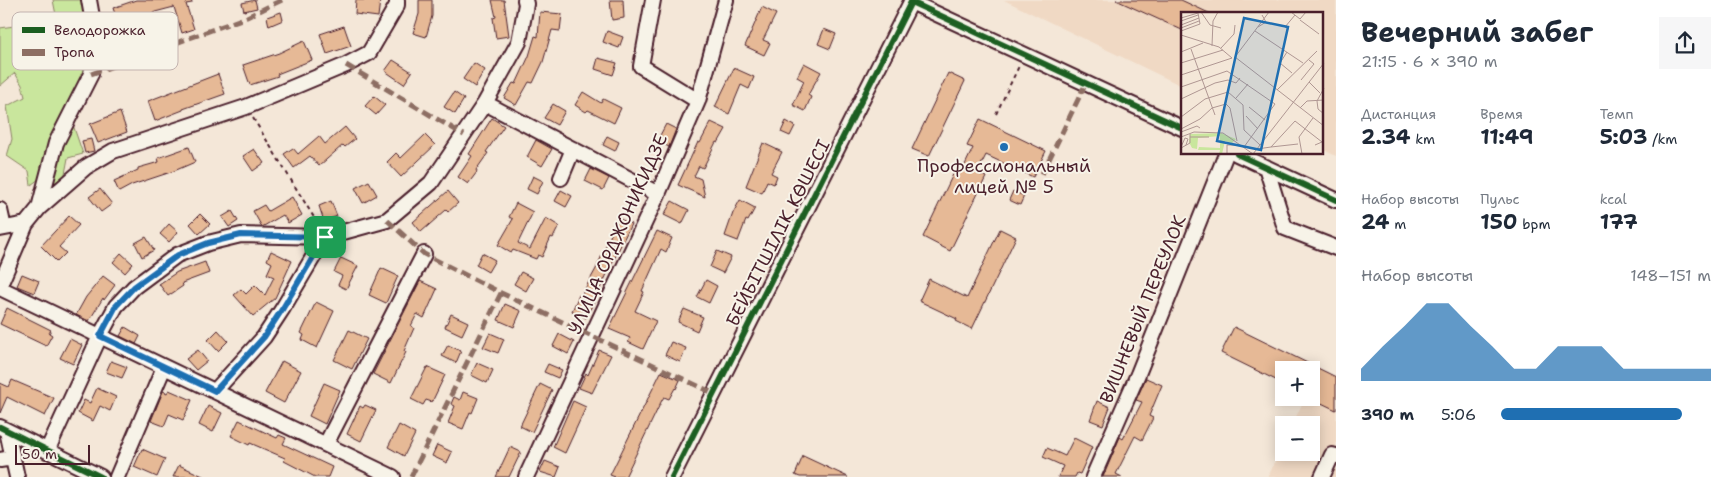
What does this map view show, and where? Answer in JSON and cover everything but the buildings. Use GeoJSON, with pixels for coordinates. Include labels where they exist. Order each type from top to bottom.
{"type":"FeatureCollection","features":[{"type":"Feature","properties":{"kind":"street"},"geometry":{"type":"LineString","coordinates":[[393,477],[0,287],[26,224],[39,208],[98,158],[113,151],[246,107],[346,65],[368,53],[397,6],[397,0]]}},
{"type":"Feature","properties":{"kind":"street"},"geometry":{"type":"LineString","coordinates":[[47,451],[100,336],[116,306],[134,287],[178,255],[208,243],[241,235],[325,237],[388,220],[431,183],[485,103],[519,42],[526,4],[525,0]]}},
{"type":"Feature","properties":{"kind":"street"},"geometry":{"type":"LineString","coordinates":[[653,0],[641,66],[698,101]]}},
{"type":"Feature","properties":{"kind":"street","name":"УЛИЦА ОРДЖОНИКИДЗЕ"},"geometry":{"type":"LineString","coordinates":[[526,477],[658,194],[698,101],[726,0]]}},
{"type":"Feature","properties":{"kind":"street"},"geometry":{"type":"LineString","coordinates":[[911,1],[1181,128]]}},
{"type":"Feature","properties":{"kind":"street","name":"БЕЙБІТШІЛІК КӨШЕСІ"},"geometry":{"type":"LineString","coordinates":[[672,477],[911,1]]}},
{"type":"Feature","properties":{"kind":"street"},"geometry":{"type":"LineString","coordinates":[[39,208],[56,143],[92,70]]}},
{"type":"Feature","properties":{"kind":"street"},"geometry":{"type":"LineString","coordinates":[[485,103],[658,194]]}},
{"type":"Feature","properties":{"kind":"street"},"geometry":{"type":"LineString","coordinates":[[561,178],[573,149]]}},
{"type":"Feature","properties":{"kind":"street","name":"ВИШНЕВЫЙ ПЕРЕУЛОК"},"geometry":{"type":"LineString","coordinates":[[1093,477],[1226,155]]}},
{"type":"Feature","properties":{"kind":"street"},"geometry":{"type":"LineString","coordinates":[[1239,155],[1336,200]]}},
{"type":"Feature","properties":{"kind":"street"},"geometry":{"type":"LineString","coordinates":[[1266,167],[1286,228],[1336,248]]}},
{"type":"Feature","properties":{"kind":"street"},"geometry":{"type":"LineString","coordinates":[[0,210],[2,228],[26,224]]}},
{"type":"Feature","properties":{"kind":"street"},"geometry":{"type":"LineString","coordinates":[[215,391],[264,337],[325,237]]}},
{"type":"Feature","properties":{"kind":"street"},"geometry":{"type":"LineString","coordinates":[[326,444],[424,254]]}},
{"type":"Feature","properties":{"kind":"street"},"geometry":{"type":"LineString","coordinates":[[116,477],[164,367]]}},
{"type":"Feature","properties":{"kind":"street"},"geometry":{"type":"LineString","coordinates":[[3,429],[101,477]]}},
{"type":"Feature","properties":{"kind":"street"},"geometry":{"type":"LineString","coordinates":[[3,429],[6,459],[17,477]]}},
{"type":"Feature","properties":{"kind":"street"},"geometry":{"type":"LineString","coordinates":[[1322,477],[1332,455],[1336,456]]}},
{"type":"Feature","properties":{"kind":"path"},"geometry":{"type":"LineString","coordinates":[[996,114],[1024,55]]}},
{"type":"Feature","properties":{"kind":"path"},"geometry":{"type":"LineString","coordinates":[[246,107],[308,206],[325,237]]}},
{"type":"Feature","properties":{"kind":"shaded area"},"geometry":{"type":"Polygon","coordinates":[[[1004,0],[1336,0],[1336,156],[1324,150],[1324,12],[1181,12],[1181,86],[1004,0]]]}},
{"type":"Feature","properties":{"kind":"shaded area"},"geometry":{"type":"Polygon","coordinates":[[[1336,377],[1336,477],[1268,477],[1275,461],[1320,461],[1320,416],[1296,416],[1301,406],[1320,406],[1320,390],[1336,377]]]}},
{"type":"Feature","properties":{"kind":"green space"},"geometry":{"type":"Polygon","coordinates":[[[53,0],[86,0],[89,12],[55,12],[53,0]]]}},
{"type":"Feature","properties":{"kind":"green space"},"geometry":{"type":"Polygon","coordinates":[[[12,26],[12,70],[88,70],[39,179],[31,185],[29,171],[7,156],[12,139],[7,106],[25,97],[22,85],[15,73],[0,86],[0,28],[12,26]]]}},
{"type":"Feature","properties":{"kind":"green space"},"geometry":{"type":"Polygon","coordinates":[[[71,119],[83,154],[68,158],[64,179],[58,186],[50,188],[57,152],[71,119]]]}},
{"type":"Feature","properties":{"kind":"marked path"},"geometry":{"type":"LineString","coordinates":[[178,42],[247,17],[282,0]]}},
{"type":"Feature","properties":{"kind":"marked path"},"geometry":{"type":"LineString","coordinates":[[346,65],[464,135]]}},
{"type":"Feature","properties":{"kind":"marked path"},"geometry":{"type":"LineString","coordinates":[[91,74],[102,70]]}},
{"type":"Feature","properties":{"kind":"marked path"},"geometry":{"type":"LineString","coordinates":[[1042,174],[1086,83]]}},
{"type":"Feature","properties":{"kind":"marked path"},"geometry":{"type":"LineString","coordinates":[[387,220],[424,254],[501,293],[713,393]]}},
{"type":"Feature","properties":{"kind":"marked path"},"geometry":{"type":"LineString","coordinates":[[411,477],[501,293]]}},
{"type":"Feature","properties":{"kind":"cycle path"},"geometry":{"type":"LineString","coordinates":[[911,2],[1181,128]]}},
{"type":"Feature","properties":{"kind":"cycle path"},"geometry":{"type":"LineString","coordinates":[[672,477],[911,2]]}},
{"type":"Feature","properties":{"kind":"cycle path"},"geometry":{"type":"LineString","coordinates":[[1239,155],[1336,200]]}},
{"type":"Feature","properties":{"kind":"cycle path"},"geometry":{"type":"LineString","coordinates":[[0,427],[101,477]]}},
{"type":"Feature","properties":{"kind":"place","name":"Профессиональный лицей № 5"},"geometry":{"type":"Point","coordinates":[1004,147]}},
{"type":"Feature","properties":{"kind":"route"},"geometry":{"type":"LineString","coordinates":[[241,235],[325,237],[264,337],[215,391],[100,336],[116,306],[134,287],[178,255],[208,243],[241,235]]}}]}
